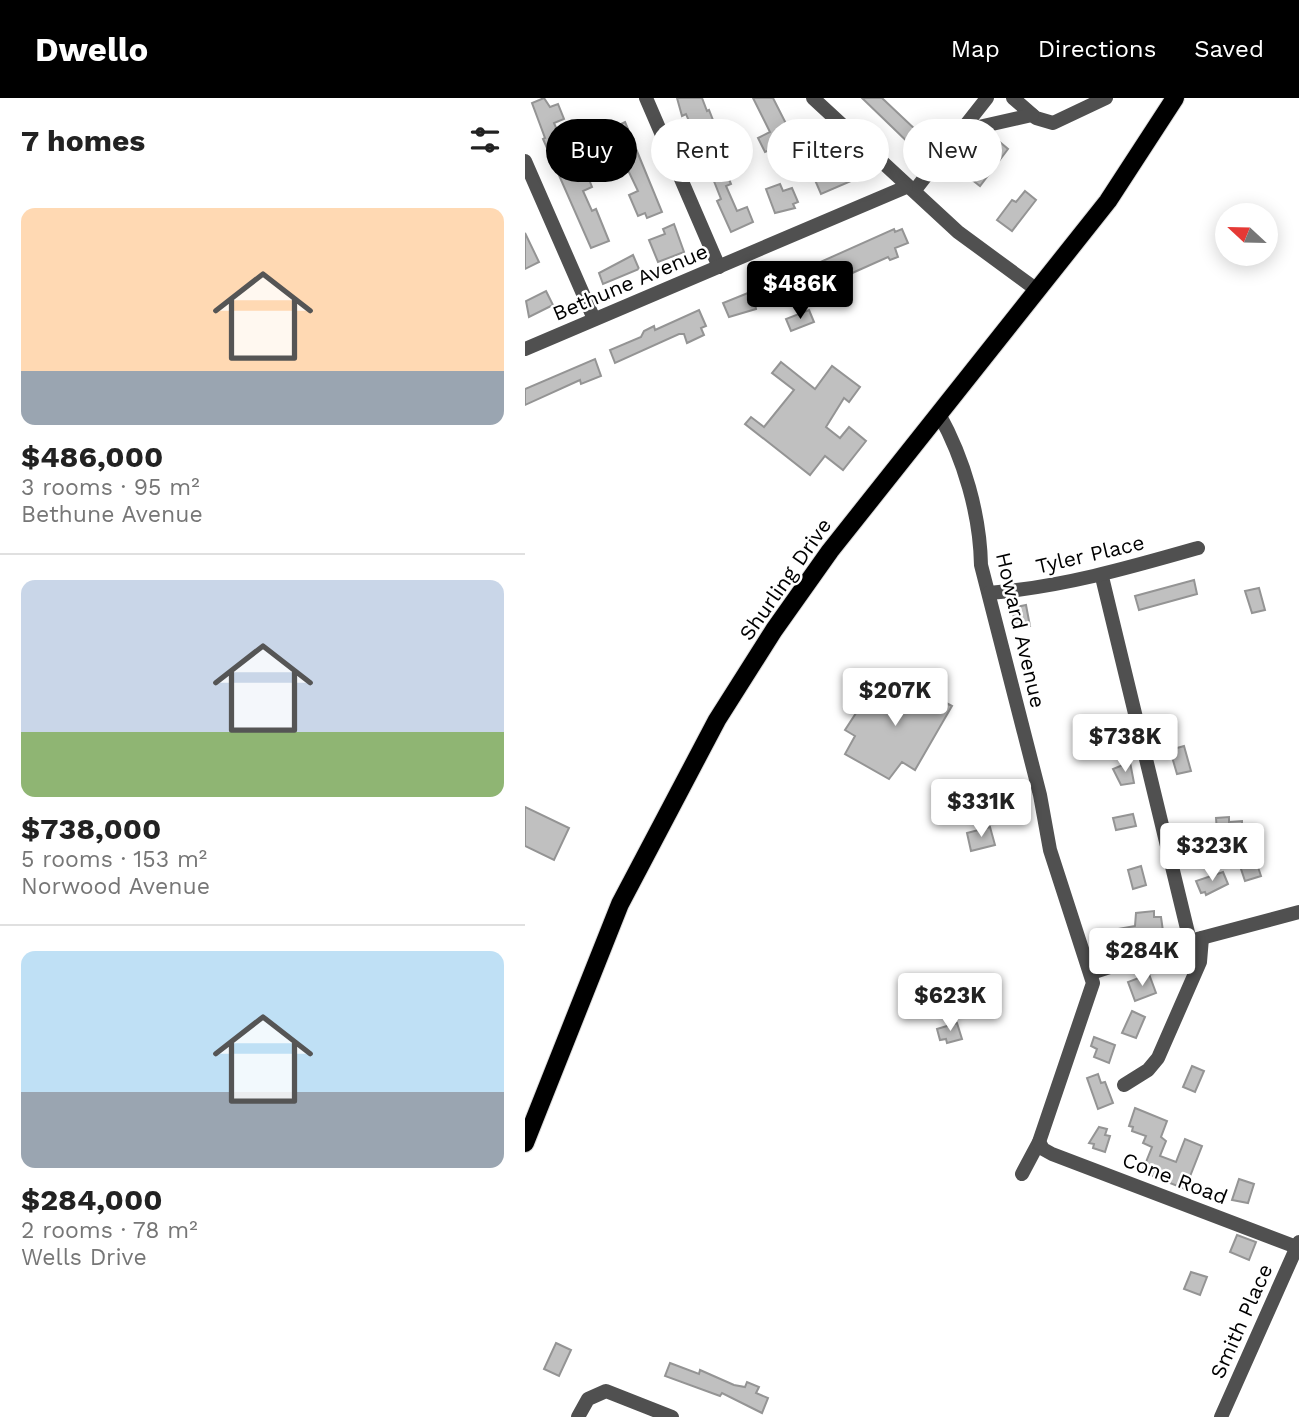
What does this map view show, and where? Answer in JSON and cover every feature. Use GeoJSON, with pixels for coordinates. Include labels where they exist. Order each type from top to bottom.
{"type":"FeatureCollection","features":[{"type":"Feature","properties":{"kind":"main road","name":"Shurling Drive"},"geometry":{"type":"LineString","coordinates":[[525,1143],[620,904],[708,737],[774,630],[822,562],[1121,182],[1175,98]]}},
{"type":"Feature","properties":{"kind":"street"},"geometry":{"type":"LineString","coordinates":[[646,98],[719,267]]}},
{"type":"Feature","properties":{"kind":"street"},"geometry":{"type":"LineString","coordinates":[[813,98],[958,232],[1037,290]]}},
{"type":"Feature","properties":{"kind":"street","name":"Bethune Avenue"},"geometry":{"type":"LineString","coordinates":[[970,119],[987,98]]}},
{"type":"Feature","properties":{"kind":"street"},"geometry":{"type":"LineString","coordinates":[[1013,98],[1041,121],[1053,123],[1106,98]]}},
{"type":"Feature","properties":{"kind":"street"},"geometry":{"type":"LineString","coordinates":[[1002,122],[1032,115]]}},
{"type":"Feature","properties":{"kind":"street"},"geometry":{"type":"LineString","coordinates":[[525,161],[594,319]]}},
{"type":"Feature","properties":{"kind":"street","name":"Bethune Avenue"},"geometry":{"type":"LineString","coordinates":[[525,349],[911,189],[917,182]]}},
{"type":"Feature","properties":{"kind":"street","name":"Howard Avenue"},"geometry":{"type":"LineString","coordinates":[[939,414],[959,459],[980,530],[981,565],[1050,850],[1080,950],[1091,973]]}},
{"type":"Feature","properties":{"kind":"street","name":"Tyler Place"},"geometry":{"type":"LineString","coordinates":[[989,593],[1031,590],[1102,577],[1198,548]]}},
{"type":"Feature","properties":{"kind":"street"},"geometry":{"type":"LineString","coordinates":[[1102,577],[1200,962],[1158,1058],[1144,1073],[1124,1085]]}},
{"type":"Feature","properties":{"kind":"street"},"geometry":{"type":"LineString","coordinates":[[1022,1174],[1039,1142],[1092,992],[1091,973],[1196,940],[1299,912]]}},
{"type":"Feature","properties":{"kind":"street","name":"Cone Road"},"geometry":{"type":"LineString","coordinates":[[1039,1142],[1043,1149],[1052,1154],[1298,1246]]}},
{"type":"Feature","properties":{"kind":"street","name":"Smith Place"},"geometry":{"type":"LineString","coordinates":[[1221,1417],[1298,1246]]}},
{"type":"Feature","properties":{"kind":"street"},"geometry":{"type":"LineString","coordinates":[[578,1417],[588,1399],[601,1391],[612,1391],[672,1417]]}},
{"type":"Feature","properties":{"kind":"building"},"geometry":{"type":"Polygon","coordinates":[[[544,98],[550,107],[558,104],[564,119],[546,119],[546,146],[543,139],[545,138],[532,103],[544,98]]]}},
{"type":"Feature","properties":{"kind":"building"},"geometry":{"type":"Polygon","coordinates":[[[677,98],[702,98],[713,119],[688,119],[686,114],[682,116],[677,98]]]}},
{"type":"Feature","properties":{"kind":"building"},"geometry":{"type":"Polygon","coordinates":[[[753,98],[773,98],[784,119],[767,119],[767,126],[753,98]]]}},
{"type":"Feature","properties":{"kind":"building"},"geometry":{"type":"Polygon","coordinates":[[[862,98],[882,98],[904,119],[903,138],[889,124],[889,119],[884,119],[862,98]]]}},
{"type":"Feature","properties":{"kind":"building"},"geometry":{"type":"Polygon","coordinates":[[[767,134],[767,151],[765,152],[758,138],[767,134]]]}},
{"type":"Feature","properties":{"kind":"building"},"geometry":{"type":"Polygon","coordinates":[[[1002,144],[1008,149],[1002,157],[1002,144]]]}},
{"type":"Feature","properties":{"kind":"building"},"geometry":{"type":"Polygon","coordinates":[[[637,151],[662,212],[647,218],[645,213],[638,216],[629,195],[638,191],[634,182],[637,182],[637,151]]]}},
{"type":"Feature","properties":{"kind":"building"},"geometry":{"type":"Polygon","coordinates":[[[562,182],[590,182],[592,187],[583,191],[592,211],[596,209],[609,241],[591,248],[562,182]]]}},
{"type":"Feature","properties":{"kind":"building"},"geometry":{"type":"Polygon","coordinates":[[[714,182],[730,182],[726,186],[737,211],[747,207],[753,222],[731,232],[717,201],[721,199],[714,182]]]}},
{"type":"Feature","properties":{"kind":"building"},"geometry":{"type":"Polygon","coordinates":[[[816,182],[849,182],[821,194],[816,182]]]}},
{"type":"Feature","properties":{"kind":"building"},"geometry":{"type":"Polygon","coordinates":[[[780,184],[783,191],[792,188],[798,202],[793,204],[795,208],[775,213],[766,189],[780,184]]]}},
{"type":"Feature","properties":{"kind":"building"},"geometry":{"type":"Polygon","coordinates":[[[1025,191],[1036,200],[1012,231],[997,220],[1012,200],[1016,202],[1025,191]]]}},
{"type":"Feature","properties":{"kind":"building"},"geometry":{"type":"Polygon","coordinates":[[[674,224],[684,252],[658,262],[649,240],[665,234],[663,229],[674,224]]]}},
{"type":"Feature","properties":{"kind":"building"},"geometry":{"type":"Polygon","coordinates":[[[894,229],[895,232],[902,229],[908,243],[895,248],[898,257],[890,260],[888,257],[850,274],[847,264],[806,281],[798,286],[802,293],[792,298],[789,290],[781,294],[775,279],[784,272],[794,268],[796,273],[894,229]]]}},
{"type":"Feature","properties":{"kind":"building"},"geometry":{"type":"Polygon","coordinates":[[[525,233],[539,262],[525,269],[525,233]]]}},
{"type":"Feature","properties":{"kind":"building"},"geometry":{"type":"Polygon","coordinates":[[[633,255],[639,269],[603,284],[599,273],[633,255]]]}},
{"type":"Feature","properties":{"kind":"building"},"geometry":{"type":"Polygon","coordinates":[[[546,291],[553,305],[529,317],[526,301],[546,291]]]}},
{"type":"Feature","properties":{"kind":"building"},"geometry":{"type":"Polygon","coordinates":[[[753,291],[756,309],[729,317],[723,303],[753,291]]]}},
{"type":"Feature","properties":{"kind":"building"},"geometry":{"type":"Polygon","coordinates":[[[699,310],[706,326],[701,328],[704,335],[687,343],[684,334],[679,334],[615,363],[610,350],[641,337],[644,331],[654,326],[655,330],[699,310]]]}},
{"type":"Feature","properties":{"kind":"building"},"geometry":{"type":"Polygon","coordinates":[[[809,310],[814,322],[791,331],[786,319],[809,310]]]}},
{"type":"Feature","properties":{"kind":"building"},"geometry":{"type":"Polygon","coordinates":[[[595,359],[601,376],[581,384],[580,380],[525,405],[525,389],[595,359]]]}},
{"type":"Feature","properties":{"kind":"building"},"geometry":{"type":"Polygon","coordinates":[[[781,362],[815,389],[832,366],[860,387],[849,402],[844,398],[826,427],[840,438],[849,427],[866,441],[843,470],[825,456],[810,475],[745,424],[751,417],[764,427],[794,390],[772,373],[781,362]]]}},
{"type":"Feature","properties":{"kind":"building"},"geometry":{"type":"Polygon","coordinates":[[[1194,580],[1197,594],[1139,610],[1135,596],[1194,580]]]}},
{"type":"Feature","properties":{"kind":"building"},"geometry":{"type":"Polygon","coordinates":[[[1259,588],[1265,610],[1252,613],[1245,591],[1259,588]]]}},
{"type":"Feature","properties":{"kind":"building"},"geometry":{"type":"Polygon","coordinates":[[[1026,605],[1030,626],[1016,629],[1012,608],[1026,605]]]}},
{"type":"Feature","properties":{"kind":"building"},"geometry":{"type":"Polygon","coordinates":[[[879,678],[910,695],[914,686],[952,706],[915,770],[902,762],[889,779],[845,754],[855,736],[845,730],[879,678]]]}},
{"type":"Feature","properties":{"kind":"building"},"geometry":{"type":"Polygon","coordinates":[[[1184,746],[1191,771],[1177,774],[1170,750],[1184,746]]]}},
{"type":"Feature","properties":{"kind":"building"},"geometry":{"type":"Polygon","coordinates":[[[1130,762],[1134,783],[1121,785],[1113,769],[1130,762]]]}},
{"type":"Feature","properties":{"kind":"building"},"geometry":{"type":"Polygon","coordinates":[[[525,807],[569,828],[554,860],[525,846],[525,807]]]}},
{"type":"Feature","properties":{"kind":"building"},"geometry":{"type":"Polygon","coordinates":[[[1133,814],[1136,826],[1116,830],[1113,818],[1133,814]]]}},
{"type":"Feature","properties":{"kind":"building"},"geometry":{"type":"Polygon","coordinates":[[[1229,817],[1229,822],[1242,821],[1242,830],[1217,832],[1216,818],[1229,817]]]}},
{"type":"Feature","properties":{"kind":"building"},"geometry":{"type":"Polygon","coordinates":[[[990,827],[995,845],[971,851],[967,833],[990,827]]]}},
{"type":"Feature","properties":{"kind":"building"},"geometry":{"type":"Polygon","coordinates":[[[1251,846],[1261,876],[1245,881],[1237,857],[1244,855],[1242,849],[1251,846]]]}},
{"type":"Feature","properties":{"kind":"building"},"geometry":{"type":"Polygon","coordinates":[[[1141,866],[1146,885],[1133,889],[1128,870],[1141,866]]]}},
{"type":"Feature","properties":{"kind":"building"},"geometry":{"type":"Polygon","coordinates":[[[1223,872],[1228,884],[1206,895],[1205,892],[1201,893],[1196,881],[1223,872]]]}},
{"type":"Feature","properties":{"kind":"building"},"geometry":{"type":"Polygon","coordinates":[[[1154,911],[1154,917],[1161,917],[1163,931],[1159,932],[1159,936],[1122,937],[1120,943],[1111,944],[1111,941],[1102,942],[1101,932],[1135,926],[1136,913],[1154,911]]]}},
{"type":"Feature","properties":{"kind":"building"},"geometry":{"type":"Polygon","coordinates":[[[1149,974],[1156,993],[1135,1001],[1128,982],[1149,974]]]}},
{"type":"Feature","properties":{"kind":"building"},"geometry":{"type":"Polygon","coordinates":[[[1132,1011],[1145,1017],[1136,1038],[1122,1033],[1132,1011]]]}},
{"type":"Feature","properties":{"kind":"building"},"geometry":{"type":"Polygon","coordinates":[[[957,1023],[962,1039],[947,1043],[946,1039],[940,1040],[937,1029],[957,1023]]]}},
{"type":"Feature","properties":{"kind":"building"},"geometry":{"type":"Polygon","coordinates":[[[1094,1037],[1115,1045],[1109,1063],[1094,1057],[1097,1049],[1091,1046],[1094,1037]]]}},
{"type":"Feature","properties":{"kind":"building"},"geometry":{"type":"Polygon","coordinates":[[[1192,1066],[1204,1071],[1195,1092],[1183,1087],[1192,1066]]]}},
{"type":"Feature","properties":{"kind":"building"},"geometry":{"type":"Polygon","coordinates":[[[1098,1074],[1101,1083],[1105,1082],[1113,1103],[1098,1109],[1087,1078],[1098,1074]]]}},
{"type":"Feature","properties":{"kind":"building"},"geometry":{"type":"Polygon","coordinates":[[[1135,1108],[1167,1121],[1161,1137],[1166,1141],[1160,1156],[1176,1162],[1185,1139],[1202,1146],[1185,1189],[1142,1172],[1152,1147],[1143,1143],[1146,1136],[1132,1131],[1133,1127],[1129,1126],[1135,1108]]]}},
{"type":"Feature","properties":{"kind":"building"},"geometry":{"type":"Polygon","coordinates":[[[1099,1127],[1107,1129],[1105,1135],[1110,1136],[1105,1152],[1093,1148],[1094,1144],[1089,1143],[1099,1127]]]}},
{"type":"Feature","properties":{"kind":"building"},"geometry":{"type":"Polygon","coordinates":[[[1239,1179],[1254,1184],[1248,1203],[1232,1200],[1239,1179]]]}},
{"type":"Feature","properties":{"kind":"building"},"geometry":{"type":"Polygon","coordinates":[[[1237,1235],[1256,1242],[1249,1260],[1230,1252],[1237,1235]]]}},
{"type":"Feature","properties":{"kind":"building"},"geometry":{"type":"Polygon","coordinates":[[[1191,1272],[1207,1277],[1200,1295],[1184,1289],[1191,1272]]]}},
{"type":"Feature","properties":{"kind":"building"},"geometry":{"type":"Polygon","coordinates":[[[556,1343],[571,1350],[559,1376],[544,1369],[556,1343]]]}},
{"type":"Feature","properties":{"kind":"building"},"geometry":{"type":"Polygon","coordinates":[[[670,1363],[699,1374],[700,1370],[734,1385],[745,1387],[747,1382],[759,1387],[756,1393],[768,1398],[762,1413],[722,1393],[720,1396],[665,1376],[670,1363]]]}}]}
